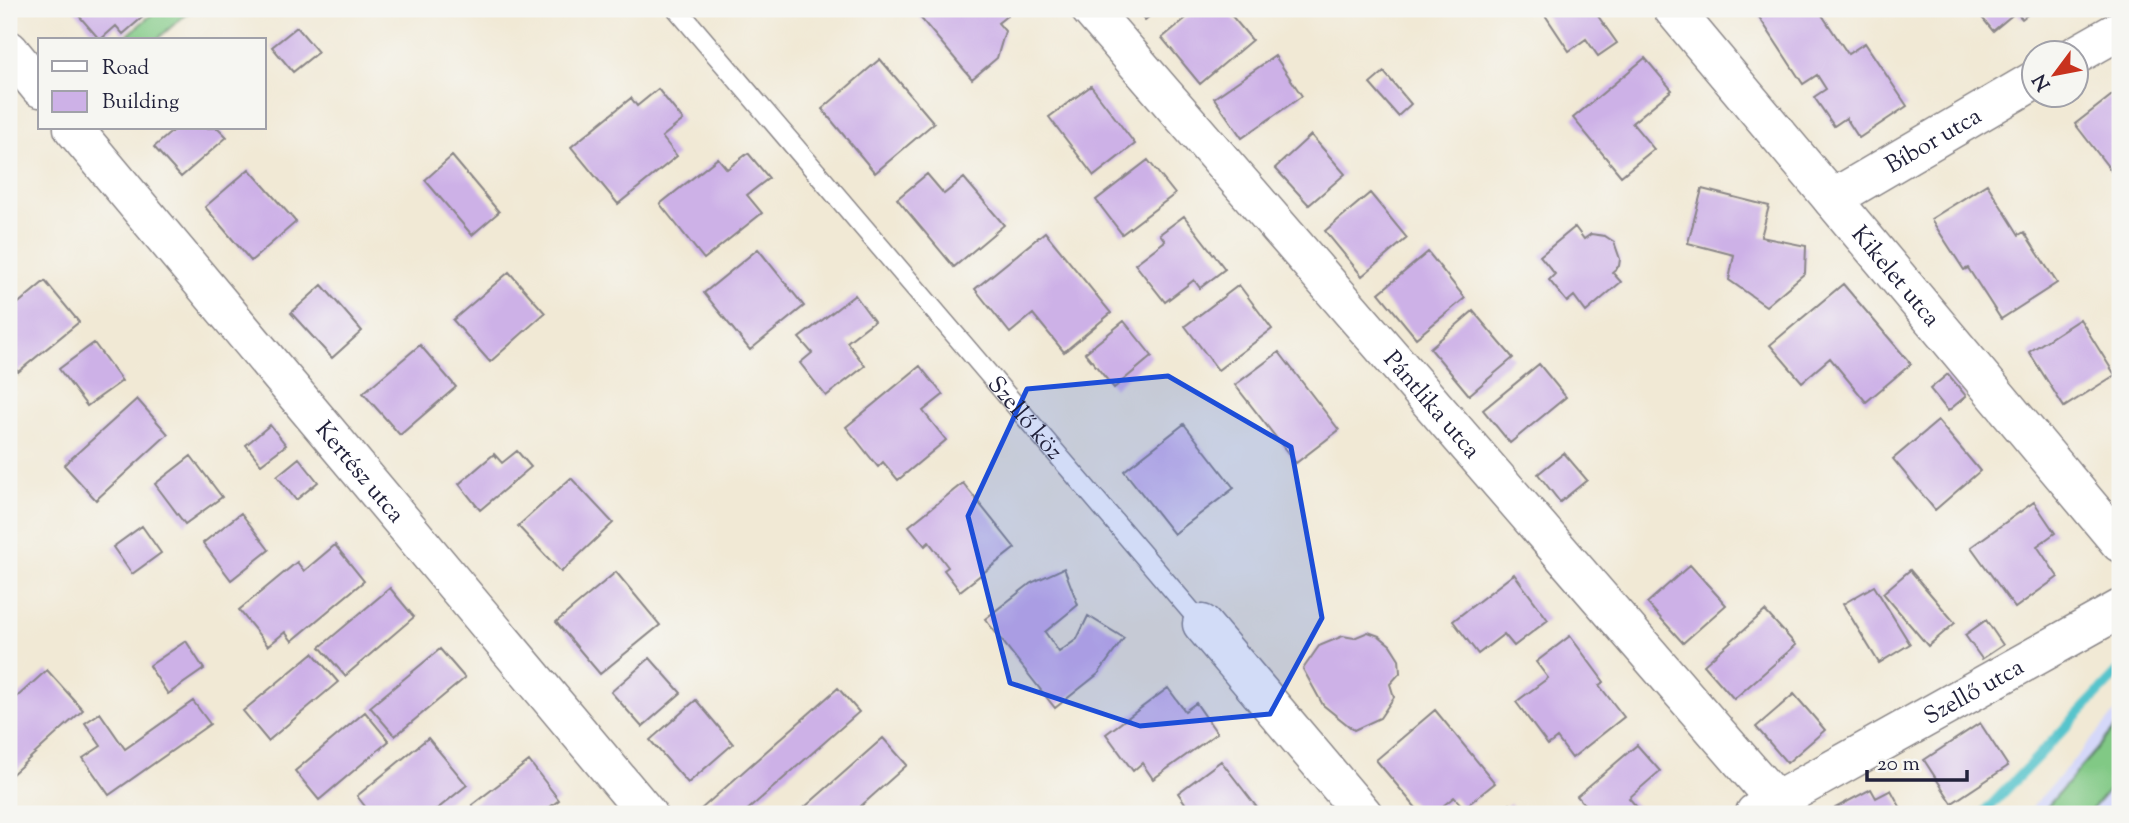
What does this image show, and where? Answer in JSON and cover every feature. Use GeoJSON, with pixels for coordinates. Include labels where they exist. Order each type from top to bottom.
{"type":"FeatureCollection","features":[{"type":"Feature","properties":{"kind":"street","name":"Pántlika utca"},"geometry":{"type":"LineString","coordinates":[[1090,9],[1764,808]]}},
{"type":"Feature","properties":{"kind":"street","name":"Kikelet utca"},"geometry":{"type":"LineString","coordinates":[[1673,9],[2120,542]]}},
{"type":"Feature","properties":{"kind":"street"},"geometry":{"type":"LineString","coordinates":[[2090,47],[2120,30]]}},
{"type":"Feature","properties":{"kind":"street"},"geometry":{"type":"LineString","coordinates":[[9,50],[38,86]]}},
{"type":"Feature","properties":{"kind":"street","name":"Bíbor utca"},"geometry":{"type":"LineString","coordinates":[[1832,199],[2021,88]]}},
{"type":"Feature","properties":{"kind":"street","name":"Kertész utca"},"geometry":{"type":"LineString","coordinates":[[76,130],[647,814]]}},
{"type":"Feature","properties":{"kind":"street","name":"Szellő utca"},"geometry":{"type":"LineString","coordinates":[[1764,808],[2120,610]]}},
{"type":"Feature","properties":{"kind":"street","name":"Szellő köz"},"geometry":{"type":"LineString","coordinates":[[1202,624],[1363,814]]}},
{"type":"Feature","properties":{"kind":"lane","name":"Szellő köz"},"geometry":{"type":"LineString","coordinates":[[682,15],[1202,624]]}},
{"type":"Feature","properties":{"kind":"highlighted area"},"geometry":{"type":"Polygon","coordinates":[[[1168,376],[1291,447],[1322,618],[1270,714],[1140,726],[1010,683],[968,516],[1027,389],[1168,376]]]}},
{"type":"Feature","properties":{"kind":"shaded area"},"geometry":{"type":"Polygon","coordinates":[[[2120,707],[2120,814],[2026,814],[2120,707]]]}},
{"type":"Feature","properties":{"kind":"green space"},"geometry":{"type":"Polygon","coordinates":[[[158,9],[192,9],[158,38],[124,38],[158,9]]]}},
{"type":"Feature","properties":{"kind":"green space"},"geometry":{"type":"Polygon","coordinates":[[[2120,722],[2120,777],[2088,814],[2041,814],[2120,722]]]}},
{"type":"Feature","properties":{"kind":"building"},"geometry":{"type":"Polygon","coordinates":[[[73,9],[152,9],[123,34],[116,26],[102,38],[98,38],[73,9]]]}},
{"type":"Feature","properties":{"kind":"building"},"geometry":{"type":"Polygon","coordinates":[[[913,9],[1002,9],[1008,15],[998,23],[1005,31],[997,58],[972,79],[913,9]]]}},
{"type":"Feature","properties":{"kind":"building"},"geometry":{"type":"Polygon","coordinates":[[[1136,9],[1158,9],[1145,20],[1136,9]]]}},
{"type":"Feature","properties":{"kind":"building"},"geometry":{"type":"Polygon","coordinates":[[[1197,9],[1226,9],[1252,40],[1200,84],[1162,38],[1197,9]]]}},
{"type":"Feature","properties":{"kind":"building"},"geometry":{"type":"Polygon","coordinates":[[[1541,9],[1593,9],[1617,43],[1598,56],[1586,39],[1569,51],[1541,9]]]}},
{"type":"Feature","properties":{"kind":"building"},"geometry":{"type":"Polygon","coordinates":[[[1771,9],[1818,9],[1848,54],[1865,43],[1907,106],[1859,138],[1846,118],[1834,126],[1814,97],[1826,89],[1817,75],[1803,84],[1759,17],[1771,9]]]}},
{"type":"Feature","properties":{"kind":"building"},"geometry":{"type":"Polygon","coordinates":[[[1975,9],[2035,9],[2022,19],[2016,12],[1993,31],[1975,9]]]}},
{"type":"Feature","properties":{"kind":"building"},"geometry":{"type":"Polygon","coordinates":[[[297,27],[318,52],[293,72],[272,47],[297,27]]]}},
{"type":"Feature","properties":{"kind":"building"},"geometry":{"type":"Polygon","coordinates":[[[1275,56],[1302,96],[1242,138],[1214,98],[1275,56]]]}},
{"type":"Feature","properties":{"kind":"building"},"geometry":{"type":"Polygon","coordinates":[[[1645,58],[1672,90],[1632,123],[1654,149],[1621,176],[1573,118],[1645,58]]]}},
{"type":"Feature","properties":{"kind":"building"},"geometry":{"type":"Polygon","coordinates":[[[880,59],[934,123],[875,173],[822,109],[880,59]]]}},
{"type":"Feature","properties":{"kind":"building"},"geometry":{"type":"Polygon","coordinates":[[[1384,72],[1411,104],[1398,116],[1370,84],[1384,72]]]}},
{"type":"Feature","properties":{"kind":"building"},"geometry":{"type":"Polygon","coordinates":[[[1091,86],[1135,144],[1094,176],[1049,117],[1091,86]]]}},
{"type":"Feature","properties":{"kind":"building"},"geometry":{"type":"Polygon","coordinates":[[[658,89],[683,120],[662,137],[677,156],[618,204],[571,147],[631,98],[637,106],[658,89]]]}},
{"type":"Feature","properties":{"kind":"building"},"geometry":{"type":"Polygon","coordinates":[[[2116,92],[2120,98],[2120,182],[2075,124],[2116,92]]]}},
{"type":"Feature","properties":{"kind":"building"},"geometry":{"type":"Polygon","coordinates":[[[174,130],[220,130],[227,137],[181,177],[154,147],[174,130]]]}},
{"type":"Feature","properties":{"kind":"building"},"geometry":{"type":"Polygon","coordinates":[[[1311,135],[1345,174],[1309,205],[1275,168],[1311,135]]]}},
{"type":"Feature","properties":{"kind":"building"},"geometry":{"type":"Polygon","coordinates":[[[748,153],[769,178],[747,195],[762,213],[704,259],[660,204],[718,158],[727,169],[748,153]]]}},
{"type":"Feature","properties":{"kind":"building"},"geometry":{"type":"Polygon","coordinates":[[[452,156],[499,212],[472,235],[425,180],[452,156]]]}},
{"type":"Feature","properties":{"kind":"building"},"geometry":{"type":"Polygon","coordinates":[[[1148,160],[1175,194],[1122,234],[1096,200],[1148,160]]]}},
{"type":"Feature","properties":{"kind":"building"},"geometry":{"type":"Polygon","coordinates":[[[249,169],[296,222],[251,261],[205,207],[249,169]]]}},
{"type":"Feature","properties":{"kind":"building"},"geometry":{"type":"Polygon","coordinates":[[[927,174],[944,194],[964,178],[1004,225],[954,267],[897,199],[927,174]]]}},
{"type":"Feature","properties":{"kind":"building"},"geometry":{"type":"Polygon","coordinates":[[[1987,184],[2019,235],[2024,232],[2057,283],[2001,319],[1968,268],[1964,270],[1931,219],[1987,184]]]}},
{"type":"Feature","properties":{"kind":"building"},"geometry":{"type":"Polygon","coordinates":[[[1702,189],[1769,206],[1761,237],[1806,246],[1805,273],[1766,306],[1729,280],[1734,255],[1688,243],[1702,189]]]}},
{"type":"Feature","properties":{"kind":"building"},"geometry":{"type":"Polygon","coordinates":[[[1370,193],[1407,238],[1362,276],[1325,231],[1370,193]]]}},
{"type":"Feature","properties":{"kind":"building"},"geometry":{"type":"Polygon","coordinates":[[[1184,216],[1225,269],[1200,288],[1194,280],[1165,302],[1135,264],[1165,241],[1160,234],[1184,216]]]}},
{"type":"Feature","properties":{"kind":"building"},"geometry":{"type":"Polygon","coordinates":[[[1575,227],[1584,239],[1591,234],[1605,236],[1614,242],[1620,259],[1619,266],[1612,272],[1621,282],[1586,312],[1574,296],[1567,302],[1549,280],[1555,274],[1540,256],[1575,227]]]}},
{"type":"Feature","properties":{"kind":"building"},"geometry":{"type":"Polygon","coordinates":[[[1045,232],[1111,313],[1064,352],[1033,314],[1010,333],[975,289],[1045,232]]]}},
{"type":"Feature","properties":{"kind":"building"},"geometry":{"type":"Polygon","coordinates":[[[758,249],[804,306],[750,350],[704,293],[758,249]]]}},
{"type":"Feature","properties":{"kind":"building"},"geometry":{"type":"Polygon","coordinates":[[[1428,252],[1465,298],[1416,338],[1379,293],[1428,252]]]}},
{"type":"Feature","properties":{"kind":"building"},"geometry":{"type":"Polygon","coordinates":[[[509,272],[545,313],[490,362],[453,320],[509,272]]]}},
{"type":"Feature","properties":{"kind":"building"},"geometry":{"type":"Polygon","coordinates":[[[45,281],[79,322],[18,372],[9,362],[9,311],[45,281]]]}},
{"type":"Feature","properties":{"kind":"building"},"geometry":{"type":"Polygon","coordinates":[[[1843,284],[1911,364],[1866,402],[1830,358],[1802,382],[1770,345],[1843,284]]]}},
{"type":"Feature","properties":{"kind":"building"},"geometry":{"type":"Polygon","coordinates":[[[322,285],[362,331],[332,358],[291,313],[322,285]]]}},
{"type":"Feature","properties":{"kind":"building"},"geometry":{"type":"Polygon","coordinates":[[[1239,285],[1272,329],[1218,370],[1185,326],[1239,285]]]}},
{"type":"Feature","properties":{"kind":"building"},"geometry":{"type":"Polygon","coordinates":[[[855,295],[874,321],[847,342],[865,366],[826,396],[800,363],[812,353],[799,338],[855,295]]]}},
{"type":"Feature","properties":{"kind":"building"},"geometry":{"type":"Polygon","coordinates":[[[1473,311],[1513,358],[1469,395],[1430,348],[1473,311]]]}},
{"type":"Feature","properties":{"kind":"building"},"geometry":{"type":"Polygon","coordinates":[[[2080,319],[2115,375],[2064,407],[2029,352],[2080,319]]]}},
{"type":"Feature","properties":{"kind":"building"},"geometry":{"type":"Polygon","coordinates":[[[1124,321],[1152,356],[1114,388],[1085,353],[1124,321]]]}},
{"type":"Feature","properties":{"kind":"building"},"geometry":{"type":"Polygon","coordinates":[[[94,343],[122,381],[87,406],[59,369],[94,343]]]}},
{"type":"Feature","properties":{"kind":"building"},"geometry":{"type":"Polygon","coordinates":[[[420,345],[456,387],[400,435],[363,393],[420,345]]]}},
{"type":"Feature","properties":{"kind":"building"},"geometry":{"type":"Polygon","coordinates":[[[1279,352],[1339,430],[1296,463],[1235,385],[1279,352]]]}},
{"type":"Feature","properties":{"kind":"building"},"geometry":{"type":"Polygon","coordinates":[[[1539,364],[1566,397],[1510,443],[1483,410],[1539,364]]]}},
{"type":"Feature","properties":{"kind":"building"},"geometry":{"type":"Polygon","coordinates":[[[920,366],[943,395],[923,411],[946,440],[898,480],[883,462],[878,467],[846,427],[920,366]]]}},
{"type":"Feature","properties":{"kind":"building"},"geometry":{"type":"Polygon","coordinates":[[[1948,374],[1966,396],[1948,411],[1930,389],[1948,374]]]}},
{"type":"Feature","properties":{"kind":"building"},"geometry":{"type":"Polygon","coordinates":[[[137,399],[168,434],[96,500],[64,465],[137,399]]]}},
{"type":"Feature","properties":{"kind":"building"},"geometry":{"type":"Polygon","coordinates":[[[1938,421],[1980,471],[1935,510],[1893,459],[1938,421]]]}},
{"type":"Feature","properties":{"kind":"building"},"geometry":{"type":"Polygon","coordinates":[[[1184,424],[1234,488],[1174,534],[1124,471],[1184,424]]]}},
{"type":"Feature","properties":{"kind":"building"},"geometry":{"type":"Polygon","coordinates":[[[270,425],[286,445],[261,464],[246,445],[270,425]]]}},
{"type":"Feature","properties":{"kind":"building"},"geometry":{"type":"Polygon","coordinates":[[[517,451],[531,467],[480,510],[459,484],[494,454],[502,463],[517,451]]]}},
{"type":"Feature","properties":{"kind":"building"},"geometry":{"type":"Polygon","coordinates":[[[1564,453],[1587,480],[1560,502],[1538,474],[1564,453]]]}},
{"type":"Feature","properties":{"kind":"building"},"geometry":{"type":"Polygon","coordinates":[[[191,456],[222,497],[185,524],[155,484],[191,456]]]}},
{"type":"Feature","properties":{"kind":"building"},"geometry":{"type":"Polygon","coordinates":[[[299,458],[318,482],[296,500],[277,476],[299,458]]]}},
{"type":"Feature","properties":{"kind":"building"},"geometry":{"type":"Polygon","coordinates":[[[571,478],[613,523],[561,572],[518,526],[571,478]]]}},
{"type":"Feature","properties":{"kind":"building"},"geometry":{"type":"Polygon","coordinates":[[[963,483],[1015,548],[960,591],[944,570],[948,567],[929,542],[925,546],[909,526],[963,483]]]}},
{"type":"Feature","properties":{"kind":"building"},"geometry":{"type":"Polygon","coordinates":[[[2034,502],[2055,533],[2037,546],[2058,577],[2015,608],[1971,547],[2034,502]]]}},
{"type":"Feature","properties":{"kind":"building"},"geometry":{"type":"Polygon","coordinates":[[[241,513],[269,550],[231,580],[203,543],[241,513]]]}},
{"type":"Feature","properties":{"kind":"building"},"geometry":{"type":"Polygon","coordinates":[[[142,526],[161,553],[132,574],[113,547],[142,526]]]}},
{"type":"Feature","properties":{"kind":"building"},"geometry":{"type":"Polygon","coordinates":[[[335,545],[364,581],[292,641],[285,632],[268,646],[239,610],[297,562],[304,571],[335,545]]]}},
{"type":"Feature","properties":{"kind":"building"},"geometry":{"type":"Polygon","coordinates":[[[1690,565],[1726,605],[1683,643],[1647,603],[1690,565]]]}},
{"type":"Feature","properties":{"kind":"building"},"geometry":{"type":"Polygon","coordinates":[[[1064,568],[1078,605],[1045,632],[1059,652],[1077,639],[1088,616],[1124,638],[1098,674],[1055,708],[985,619],[1031,583],[1064,568]]]}},
{"type":"Feature","properties":{"kind":"building"},"geometry":{"type":"Polygon","coordinates":[[[1910,570],[1955,623],[1928,646],[1883,593],[1910,570]]]}},
{"type":"Feature","properties":{"kind":"building"},"geometry":{"type":"Polygon","coordinates":[[[616,572],[660,625],[600,674],[556,622],[616,572]]]}},
{"type":"Feature","properties":{"kind":"building"},"geometry":{"type":"Polygon","coordinates":[[[1514,574],[1548,620],[1514,646],[1504,634],[1478,654],[1453,621],[1514,574]]]}},
{"type":"Feature","properties":{"kind":"building"},"geometry":{"type":"Polygon","coordinates":[[[1874,586],[1910,644],[1879,663],[1843,604],[1874,586]]]}},
{"type":"Feature","properties":{"kind":"building"},"geometry":{"type":"Polygon","coordinates":[[[390,588],[414,617],[345,676],[320,647],[390,588]]]}},
{"type":"Feature","properties":{"kind":"building"},"geometry":{"type":"Polygon","coordinates":[[[1765,611],[1796,645],[1734,699],[1704,665],[1765,611]]]}},
{"type":"Feature","properties":{"kind":"building"},"geometry":{"type":"Polygon","coordinates":[[[1986,620],[2003,645],[1982,659],[1965,635],[1986,620]]]}},
{"type":"Feature","properties":{"kind":"building"},"geometry":{"type":"Polygon","coordinates":[[[1368,632],[1379,636],[1390,645],[1399,659],[1400,673],[1390,684],[1394,697],[1380,718],[1354,730],[1323,705],[1303,669],[1319,646],[1343,636],[1354,638],[1368,632]]]}},
{"type":"Feature","properties":{"kind":"building"},"geometry":{"type":"Polygon","coordinates":[[[1570,636],[1604,682],[1599,685],[1624,717],[1572,758],[1557,738],[1548,745],[1516,702],[1548,678],[1536,662],[1570,636]]]}},
{"type":"Feature","properties":{"kind":"building"},"geometry":{"type":"Polygon","coordinates":[[[186,641],[204,669],[168,694],[149,666],[186,641]]]}},
{"type":"Feature","properties":{"kind":"building"},"geometry":{"type":"Polygon","coordinates":[[[440,649],[465,678],[395,736],[370,707],[440,649]]]}},
{"type":"Feature","properties":{"kind":"building"},"geometry":{"type":"Polygon","coordinates":[[[313,653],[338,682],[268,741],[243,711],[313,653]]]}},
{"type":"Feature","properties":{"kind":"building"},"geometry":{"type":"Polygon","coordinates":[[[650,658],[681,693],[642,727],[611,692],[650,658]]]}},
{"type":"Feature","properties":{"kind":"building"},"geometry":{"type":"Polygon","coordinates":[[[47,670],[83,710],[9,777],[9,704],[47,670]]]}},
{"type":"Feature","properties":{"kind":"building"},"geometry":{"type":"Polygon","coordinates":[[[838,688],[859,712],[743,814],[705,814],[701,809],[838,688]]]}},
{"type":"Feature","properties":{"kind":"building"},"geometry":{"type":"Polygon","coordinates":[[[1168,688],[1185,711],[1196,703],[1217,733],[1153,779],[1142,763],[1133,771],[1106,734],[1168,688]]]}},
{"type":"Feature","properties":{"kind":"building"},"geometry":{"type":"Polygon","coordinates":[[[1794,694],[1825,730],[1787,763],[1756,727],[1794,694]]]}},
{"type":"Feature","properties":{"kind":"building"},"geometry":{"type":"Polygon","coordinates":[[[696,700],[733,744],[688,783],[650,740],[696,700]]]}},
{"type":"Feature","properties":{"kind":"building"},"geometry":{"type":"Polygon","coordinates":[[[193,701],[210,724],[109,795],[83,758],[101,746],[85,723],[100,713],[125,749],[193,701]]]}},
{"type":"Feature","properties":{"kind":"building"},"geometry":{"type":"Polygon","coordinates":[[[1435,710],[1495,783],[1464,808],[1454,797],[1433,814],[1421,814],[1376,760],[1435,710]]]}},
{"type":"Feature","properties":{"kind":"building"},"geometry":{"type":"Polygon","coordinates":[[[365,712],[389,741],[319,800],[295,771],[365,712]]]}},
{"type":"Feature","properties":{"kind":"building"},"geometry":{"type":"Polygon","coordinates":[[[1980,723],[2008,766],[1952,803],[1924,760],[1980,723]]]}},
{"type":"Feature","properties":{"kind":"building"},"geometry":{"type":"Polygon","coordinates":[[[428,738],[467,785],[431,814],[371,814],[357,796],[428,738]]]}},
{"type":"Feature","properties":{"kind":"building"},"geometry":{"type":"Polygon","coordinates":[[[883,738],[907,765],[852,814],[797,814],[883,738]]]}},
{"type":"Feature","properties":{"kind":"building"},"geometry":{"type":"Polygon","coordinates":[[[1637,745],[1660,771],[1629,798],[1643,814],[1593,814],[1577,796],[1637,745]]]}},
{"type":"Feature","properties":{"kind":"building"},"geometry":{"type":"Polygon","coordinates":[[[529,761],[559,800],[541,814],[479,814],[472,805],[529,761]]]}},
{"type":"Feature","properties":{"kind":"building"},"geometry":{"type":"Polygon","coordinates":[[[1221,761],[1262,814],[1185,814],[1180,808],[1185,803],[1178,793],[1221,761]]]}},
{"type":"Feature","properties":{"kind":"building"},"geometry":{"type":"Polygon","coordinates":[[[1871,789],[1876,798],[1891,790],[1904,814],[1824,814],[1871,789]]]}},
{"type":"Feature","properties":{"kind":"building"},"geometry":{"type":"Polygon","coordinates":[[[1510,804],[1518,814],[1496,814],[1510,804]]]}},
{"type":"Feature","properties":{"kind":"waterway"},"geometry":{"type":"LineString","coordinates":[[1983,814],[2120,670]]}}]}
